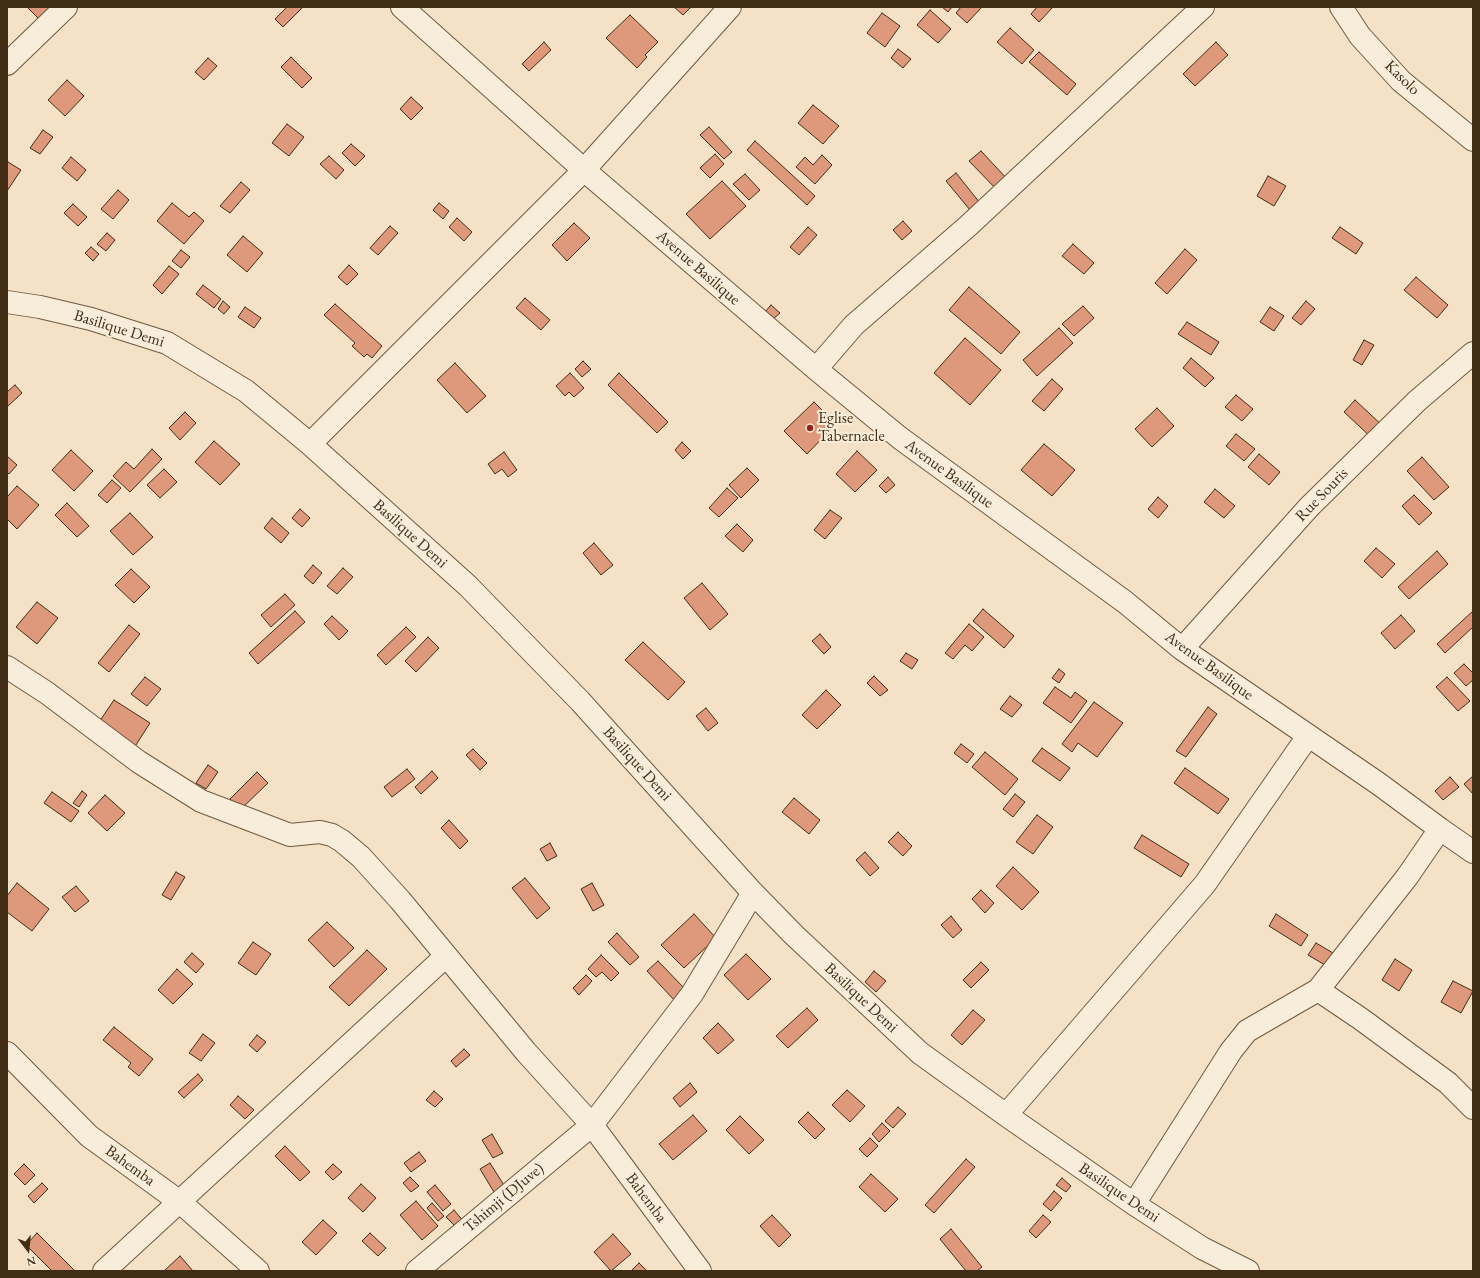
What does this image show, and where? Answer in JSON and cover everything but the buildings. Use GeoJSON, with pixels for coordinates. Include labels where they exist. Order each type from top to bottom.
{"type":"FeatureCollection","features":[{"type":"Feature","properties":{"kind":"street"},"geometry":{"type":"LineString","coordinates":[[7,64],[66,7]]}},
{"type":"Feature","properties":{"kind":"street","name":"Avenue Basilique"},"geometry":{"type":"LineString","coordinates":[[402,7],[584,170],[816,369],[900,438],[1118,598],[1182,649],[1379,784],[1440,830],[1473,852]]}},
{"type":"Feature","properties":{"kind":"street"},"geometry":{"type":"LineString","coordinates":[[310,444],[584,170],[730,7]]}},
{"type":"Feature","properties":{"kind":"street"},"geometry":{"type":"LineString","coordinates":[[816,369],[854,326],[968,226],[1203,7]]}},
{"type":"Feature","properties":{"kind":"street","name":"Kasolo"},"geometry":{"type":"LineString","coordinates":[[1341,7],[1360,36],[1401,81],[1473,140]]}},
{"type":"Feature","properties":{"kind":"street","name":"Basilique Demi"},"geometry":{"type":"LineString","coordinates":[[7,302],[40,307],[91,319],[167,343],[246,391],[310,444],[468,586],[580,701],[794,935],[920,1053],[1134,1204],[1202,1248],[1248,1271]]}},
{"type":"Feature","properties":{"kind":"street","name":"Rue Souris"},"geometry":{"type":"LineString","coordinates":[[1182,649],[1309,507],[1417,401],[1473,353]]}},
{"type":"Feature","properties":{"kind":"street","name":"Bahemba"},"geometry":{"type":"LineString","coordinates":[[7,667],[139,762],[201,801],[290,835],[320,832],[332,835],[342,841],[361,857],[400,900],[526,1052],[592,1125],[700,1271]]}},
{"type":"Feature","properties":{"kind":"street"},"geometry":{"type":"LineString","coordinates":[[1006,1115],[1205,884],[1308,736]]}},
{"type":"Feature","properties":{"kind":"street"},"geometry":{"type":"LineString","coordinates":[[1134,1204],[1231,1050],[1247,1031],[1318,990],[1407,877],[1440,830]]}},
{"type":"Feature","properties":{"kind":"street","name":"Tshimji (DJuve)"},"geometry":{"type":"LineString","coordinates":[[417,1271],[592,1125],[692,994],[754,893]]}},
{"type":"Feature","properties":{"kind":"street"},"geometry":{"type":"LineString","coordinates":[[104,1271],[446,956]]}},
{"type":"Feature","properties":{"kind":"street"},"geometry":{"type":"LineString","coordinates":[[1318,990],[1361,1019],[1448,1083],[1473,1108]]}},
{"type":"Feature","properties":{"kind":"street","name":"Bahemba"},"geometry":{"type":"LineString","coordinates":[[7,1054],[89,1136],[180,1202],[258,1271]]}},
{"type":"Feature","properties":{"kind":"place","name":"Eglise Tabernacle"},"geometry":{"type":"Point","coordinates":[810,428]}}]}
